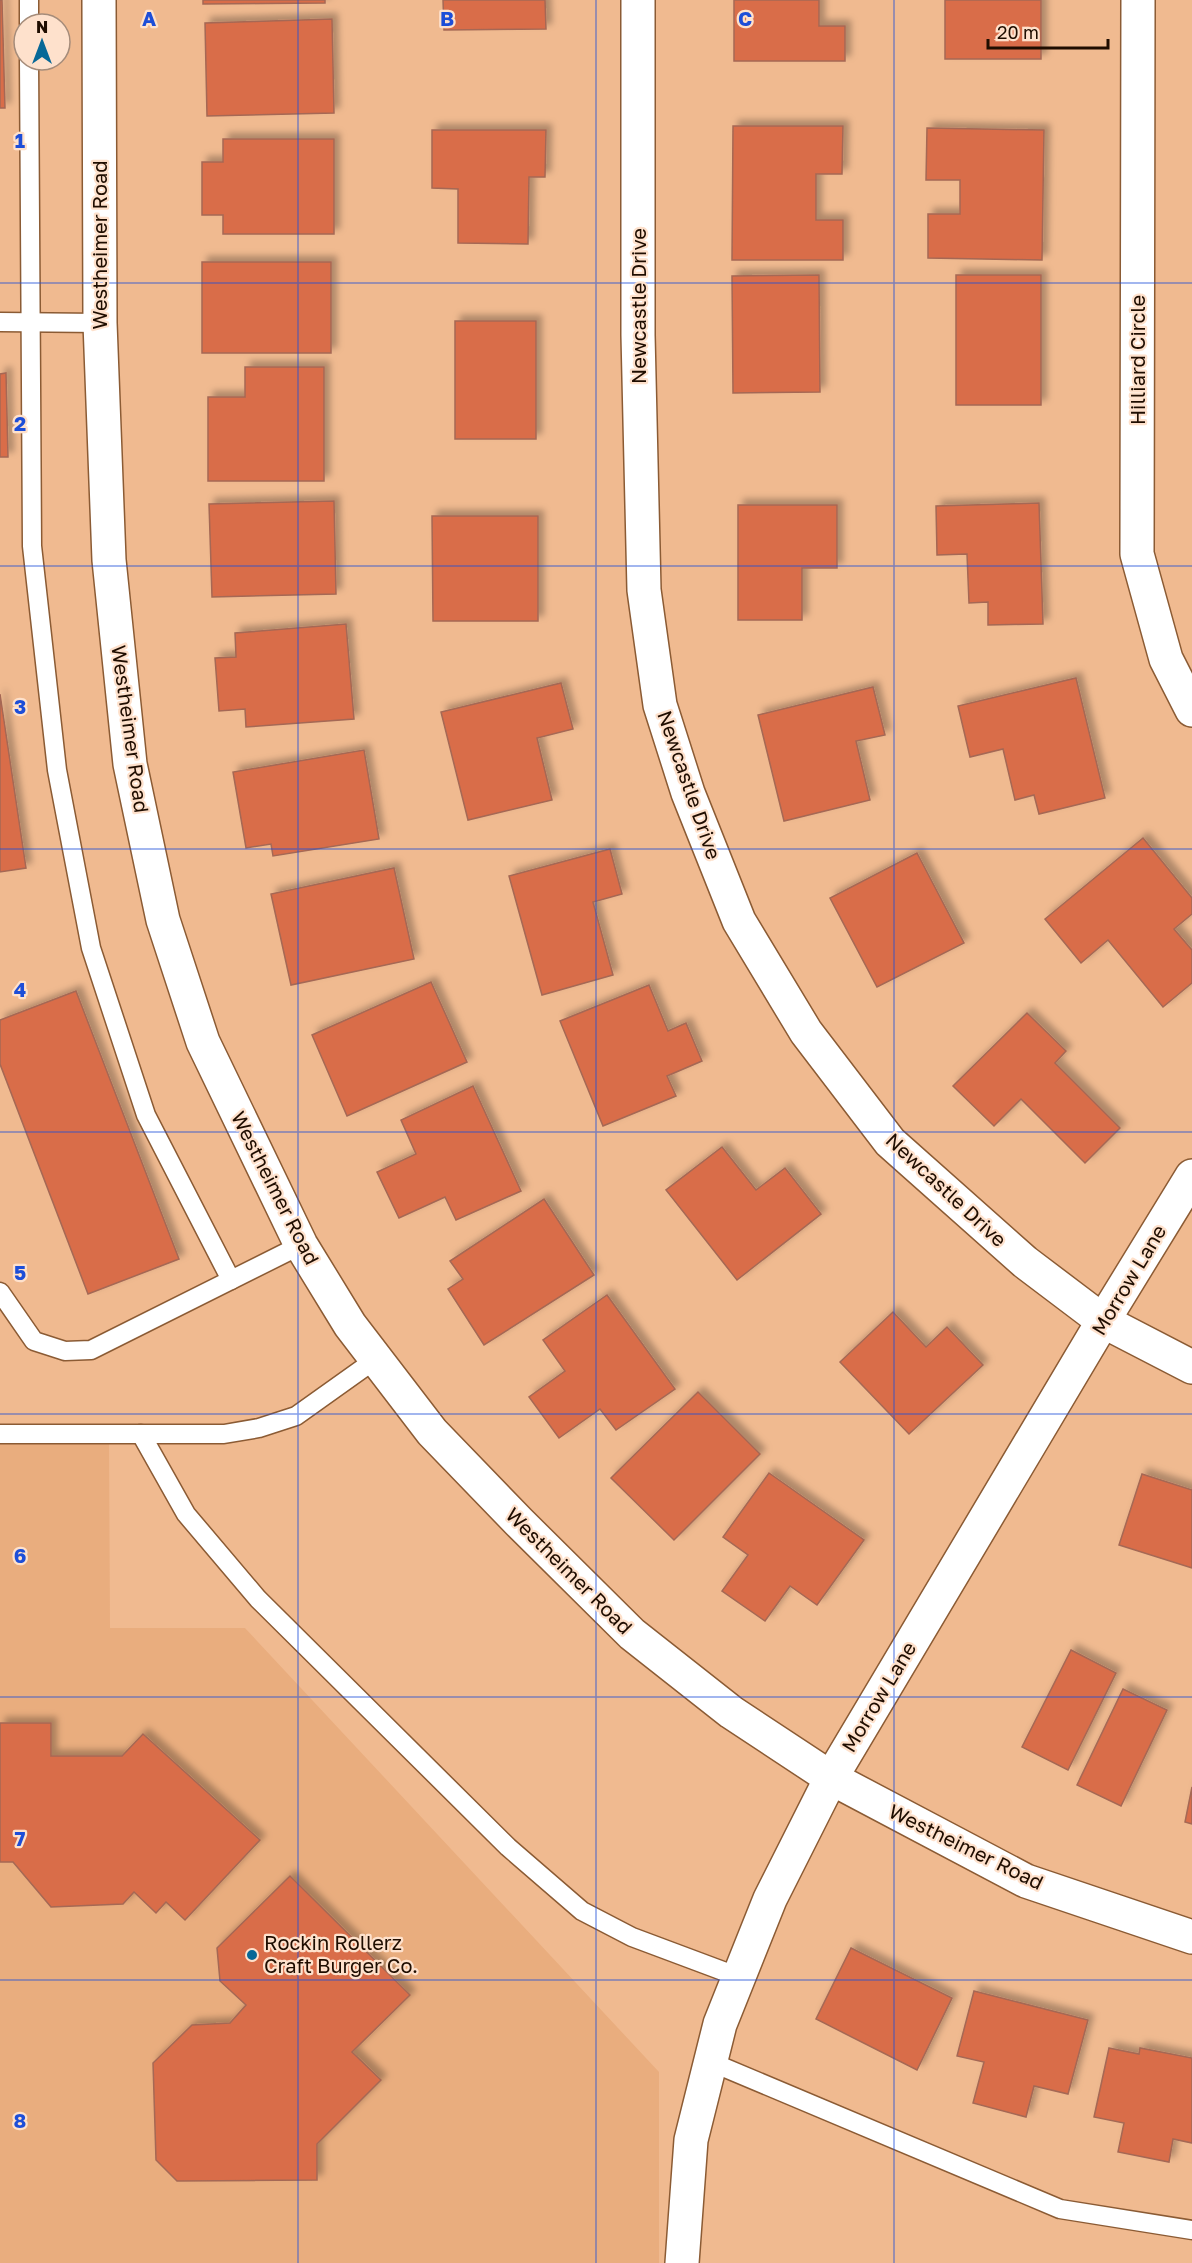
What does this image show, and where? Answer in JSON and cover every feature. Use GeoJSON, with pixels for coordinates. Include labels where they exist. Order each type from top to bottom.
{"type":"FeatureCollection","features":[{"type":"Feature","properties":{"kind":"street","name":"Westheimer Road"},"geometry":{"type":"LineString","coordinates":[[99,0],[100,323],[109,560],[130,764],[163,920],[203,1042],[301,1245],[350,1325],[432,1432],[632,1634],[731,1712],[831,1778],[1026,1881],[1192,1937]]}},
{"type":"Feature","properties":{"kind":"street","name":"Newcastle Drive"},"geometry":{"type":"LineString","coordinates":[[638,0],[638,335],[644,590],[660,705],[688,793],[739,921],[806,1032],[890,1142],[1025,1262],[1103,1321],[1192,1367]]}},
{"type":"Feature","properties":{"kind":"street","name":"Hilliard Circle"},"geometry":{"type":"LineString","coordinates":[[1138,0],[1137,554],[1166,659],[1192,710]]}},
{"type":"Feature","properties":{"kind":"street","name":"Morrow Lane"},"geometry":{"type":"LineString","coordinates":[[682,2263],[691,2140],[720,2024],[770,1899],[831,1778],[1192,1176]]}},
{"type":"Feature","properties":{"kind":"lane"},"geometry":{"type":"LineString","coordinates":[[29,72],[32,546],[57,770],[91,948],[146,1115],[231,1280]]}},
{"type":"Feature","properties":{"kind":"lane"},"geometry":{"type":"LineString","coordinates":[[0,322],[100,323]]}},
{"type":"Feature","properties":{"kind":"lane"},"geometry":{"type":"LineString","coordinates":[[0,1292],[34,1341],[65,1351],[91,1350],[301,1245]]}},
{"type":"Feature","properties":{"kind":"lane"},"geometry":{"type":"LineString","coordinates":[[0,1434],[224,1434],[259,1428],[296,1416],[376,1359]]}},
{"type":"Feature","properties":{"kind":"lane"},"geometry":{"type":"LineString","coordinates":[[141,1434],[186,1514],[258,1599],[508,1847],[582,1911],[632,1937],[739,1977]]}},
{"type":"Feature","properties":{"kind":"lane"},"geometry":{"type":"LineString","coordinates":[[711,2062],[1060,2209],[1192,2230]]}},
{"type":"Feature","properties":{"kind":"shaded area"},"geometry":{"type":"Polygon","coordinates":[[[0,1440],[109,1440],[110,1628],[245,1628],[659,2072],[659,2263],[0,2263],[0,1440]]]}},
{"type":"Feature","properties":{"kind":"building"},"geometry":{"type":"Polygon","coordinates":[[[0,0],[2,0],[5,108],[0,108],[0,0]]]}},
{"type":"Feature","properties":{"kind":"building"},"geometry":{"type":"Polygon","coordinates":[[[203,0],[325,0],[325,3],[203,4],[203,0]]]}},
{"type":"Feature","properties":{"kind":"building"},"geometry":{"type":"Polygon","coordinates":[[[443,0],[545,0],[546,29],[444,30],[443,0]]]}},
{"type":"Feature","properties":{"kind":"building"},"geometry":{"type":"Polygon","coordinates":[[[734,0],[819,0],[819,26],[845,26],[845,61],[734,61],[734,0]]]}},
{"type":"Feature","properties":{"kind":"building"},"geometry":{"type":"Polygon","coordinates":[[[945,0],[1041,0],[1041,59],[945,59],[945,0]]]}},
{"type":"Feature","properties":{"kind":"building"},"geometry":{"type":"Polygon","coordinates":[[[332,19],[334,113],[207,116],[205,23],[332,19]]]}},
{"type":"Feature","properties":{"kind":"building"},"geometry":{"type":"Polygon","coordinates":[[[733,126],[843,126],[842,174],[816,174],[816,220],[843,220],[843,260],[732,260],[733,126]]]}},
{"type":"Feature","properties":{"kind":"building"},"geometry":{"type":"Polygon","coordinates":[[[927,128],[1044,130],[1042,260],[928,258],[928,214],[960,214],[960,180],[926,180],[927,128]]]}},
{"type":"Feature","properties":{"kind":"building"},"geometry":{"type":"Polygon","coordinates":[[[432,130],[546,130],[545,177],[529,177],[528,244],[458,243],[458,189],[432,188],[432,130]]]}},
{"type":"Feature","properties":{"kind":"building"},"geometry":{"type":"Polygon","coordinates":[[[223,139],[334,139],[334,234],[223,234],[223,215],[202,215],[202,162],[223,162],[223,139]]]}},
{"type":"Feature","properties":{"kind":"building"},"geometry":{"type":"Polygon","coordinates":[[[202,262],[331,262],[331,353],[202,353],[202,262]]]}},
{"type":"Feature","properties":{"kind":"building"},"geometry":{"type":"Polygon","coordinates":[[[819,275],[820,392],[733,393],[732,276],[819,275]]]}},
{"type":"Feature","properties":{"kind":"building"},"geometry":{"type":"Polygon","coordinates":[[[956,275],[1041,275],[1041,405],[956,405],[956,275]]]}},
{"type":"Feature","properties":{"kind":"building"},"geometry":{"type":"Polygon","coordinates":[[[455,321],[536,321],[536,439],[455,439],[455,321]]]}},
{"type":"Feature","properties":{"kind":"building"},"geometry":{"type":"Polygon","coordinates":[[[245,367],[324,367],[324,481],[208,481],[208,397],[245,397],[245,367]]]}},
{"type":"Feature","properties":{"kind":"building"},"geometry":{"type":"Polygon","coordinates":[[[6,373],[8,457],[0,457],[0,374],[6,373]]]}},
{"type":"Feature","properties":{"kind":"building"},"geometry":{"type":"Polygon","coordinates":[[[334,501],[336,594],[212,597],[209,504],[334,501]]]}},
{"type":"Feature","properties":{"kind":"building"},"geometry":{"type":"Polygon","coordinates":[[[1039,503],[1043,624],[988,625],[988,602],[969,603],[967,554],[937,555],[936,506],[1039,503]]]}},
{"type":"Feature","properties":{"kind":"building"},"geometry":{"type":"Polygon","coordinates":[[[738,505],[837,505],[837,568],[802,568],[802,620],[738,620],[738,505]]]}},
{"type":"Feature","properties":{"kind":"building"},"geometry":{"type":"Polygon","coordinates":[[[432,516],[538,516],[538,621],[433,621],[432,516]]]}},
{"type":"Feature","properties":{"kind":"building"},"geometry":{"type":"Polygon","coordinates":[[[346,624],[354,719],[246,727],[245,709],[219,711],[215,658],[236,657],[235,633],[346,624]]]}},
{"type":"Feature","properties":{"kind":"building"},"geometry":{"type":"Polygon","coordinates":[[[1076,678],[1105,798],[1039,814],[1034,795],[1015,800],[1003,749],[970,757],[958,706],[1076,678]]]}},
{"type":"Feature","properties":{"kind":"building"},"geometry":{"type":"Polygon","coordinates":[[[561,683],[573,729],[537,738],[552,800],[468,820],[441,712],[561,683]]]}},
{"type":"Feature","properties":{"kind":"building"},"geometry":{"type":"Polygon","coordinates":[[[873,687],[885,735],[856,741],[870,800],[784,821],[758,715],[873,687]]]}},
{"type":"Feature","properties":{"kind":"building"},"geometry":{"type":"Polygon","coordinates":[[[0,694],[26,868],[0,872],[0,694]]]}},
{"type":"Feature","properties":{"kind":"building"},"geometry":{"type":"Polygon","coordinates":[[[364,750],[379,839],[273,856],[271,844],[246,848],[233,772],[364,750]]]}},
{"type":"Feature","properties":{"kind":"building"},"geometry":{"type":"Polygon","coordinates":[[[1143,838],[1192,898],[1192,914],[1174,929],[1192,950],[1192,983],[1163,1007],[1108,940],[1081,963],[1045,919],[1143,838]]]}},
{"type":"Feature","properties":{"kind":"building"},"geometry":{"type":"Polygon","coordinates":[[[610,849],[622,894],[593,902],[613,975],[542,995],[509,876],[610,849]]]}},
{"type":"Feature","properties":{"kind":"building"},"geometry":{"type":"Polygon","coordinates":[[[917,853],[964,943],[877,987],[830,898],[917,853]]]}},
{"type":"Feature","properties":{"kind":"building"},"geometry":{"type":"Polygon","coordinates":[[[394,868],[414,959],[291,985],[271,894],[394,868]]]}},
{"type":"Feature","properties":{"kind":"building"},"geometry":{"type":"Polygon","coordinates":[[[431,982],[467,1062],[347,1116],[312,1035],[431,982]]]}},
{"type":"Feature","properties":{"kind":"building"},"geometry":{"type":"Polygon","coordinates":[[[649,985],[668,1031],[686,1023],[702,1061],[667,1076],[676,1096],[603,1126],[560,1021],[649,985]]]}},
{"type":"Feature","properties":{"kind":"building"},"geometry":{"type":"Polygon","coordinates":[[[76,991],[179,1259],[88,1294],[0,1064],[0,1020],[76,991]]]}},
{"type":"Feature","properties":{"kind":"building"},"geometry":{"type":"Polygon","coordinates":[[[1027,1013],[1066,1051],[1055,1063],[1120,1128],[1085,1163],[1021,1099],[994,1126],[953,1086],[1027,1013]]]}},
{"type":"Feature","properties":{"kind":"building"},"geometry":{"type":"Polygon","coordinates":[[[473,1086],[521,1191],[456,1220],[445,1197],[399,1218],[377,1172],[416,1154],[401,1120],[473,1086]]]}},
{"type":"Feature","properties":{"kind":"building"},"geometry":{"type":"Polygon","coordinates":[[[722,1147],[756,1190],[785,1168],[821,1214],[737,1280],[666,1190],[722,1147]]]}},
{"type":"Feature","properties":{"kind":"building"},"geometry":{"type":"Polygon","coordinates":[[[544,1199],[594,1275],[484,1345],[448,1289],[463,1279],[450,1261],[544,1199]]]}},
{"type":"Feature","properties":{"kind":"building"},"geometry":{"type":"Polygon","coordinates":[[[607,1295],[675,1389],[616,1430],[600,1409],[559,1438],[529,1397],[565,1371],[543,1340],[607,1295]]]}},
{"type":"Feature","properties":{"kind":"building"},"geometry":{"type":"Polygon","coordinates":[[[893,1312],[926,1347],[947,1327],[983,1365],[909,1434],[840,1362],[893,1312]]]}},
{"type":"Feature","properties":{"kind":"building"},"geometry":{"type":"Polygon","coordinates":[[[698,1392],[760,1454],[674,1540],[611,1478],[698,1392]]]}},
{"type":"Feature","properties":{"kind":"building"},"geometry":{"type":"Polygon","coordinates":[[[769,1473],[864,1540],[817,1605],[790,1586],[765,1621],[722,1591],[748,1555],[723,1537],[769,1473]]]}},
{"type":"Feature","properties":{"kind":"building"},"geometry":{"type":"Polygon","coordinates":[[[1142,1474],[1192,1490],[1192,1568],[1119,1545],[1142,1474]]]}},
{"type":"Feature","properties":{"kind":"building"},"geometry":{"type":"Polygon","coordinates":[[[1071,1650],[1116,1673],[1068,1770],[1022,1747],[1071,1650]]]}},
{"type":"Feature","properties":{"kind":"building"},"geometry":{"type":"Polygon","coordinates":[[[1123,1689],[1167,1710],[1121,1806],[1077,1785],[1123,1689]]]}},
{"type":"Feature","properties":{"kind":"building"},"geometry":{"type":"Polygon","coordinates":[[[0,1723],[51,1723],[51,1756],[122,1756],[143,1734],[260,1840],[185,1920],[166,1902],[156,1913],[134,1892],[123,1904],[51,1907],[13,1862],[0,1862],[0,1723]]]}},
{"type":"Feature","properties":{"kind":"building"},"geometry":{"type":"Polygon","coordinates":[[[1192,1787],[1192,1824],[1185,1822],[1192,1787]]]}},
{"type":"Feature","properties":{"kind":"building"},"geometry":{"type":"Polygon","coordinates":[[[290,1876],[410,1995],[352,2052],[381,2080],[317,2144],[317,2180],[177,2181],[156,2160],[153,2063],[192,2025],[230,2023],[246,2005],[220,1981],[217,1948],[290,1876]]]}},
{"type":"Feature","properties":{"kind":"building"},"geometry":{"type":"Polygon","coordinates":[[[851,1948],[952,1998],[917,2070],[816,2019],[851,1948]]]}},
{"type":"Feature","properties":{"kind":"building"},"geometry":{"type":"Polygon","coordinates":[[[974,1991],[1088,2020],[1068,2094],[1034,2086],[1026,2117],[973,2103],[984,2062],[957,2056],[974,1991]]]}},
{"type":"Feature","properties":{"kind":"building"},"geometry":{"type":"Polygon","coordinates":[[[1109,2048],[1139,2054],[1140,2048],[1192,2058],[1192,2143],[1173,2139],[1169,2162],[1118,2152],[1124,2123],[1094,2117],[1109,2048]]]}},
{"type":"Feature","properties":{"kind":"place","name":"Rockin Rollerz Craft Burger Co."},"geometry":{"type":"Point","coordinates":[252,1955]}}]}
